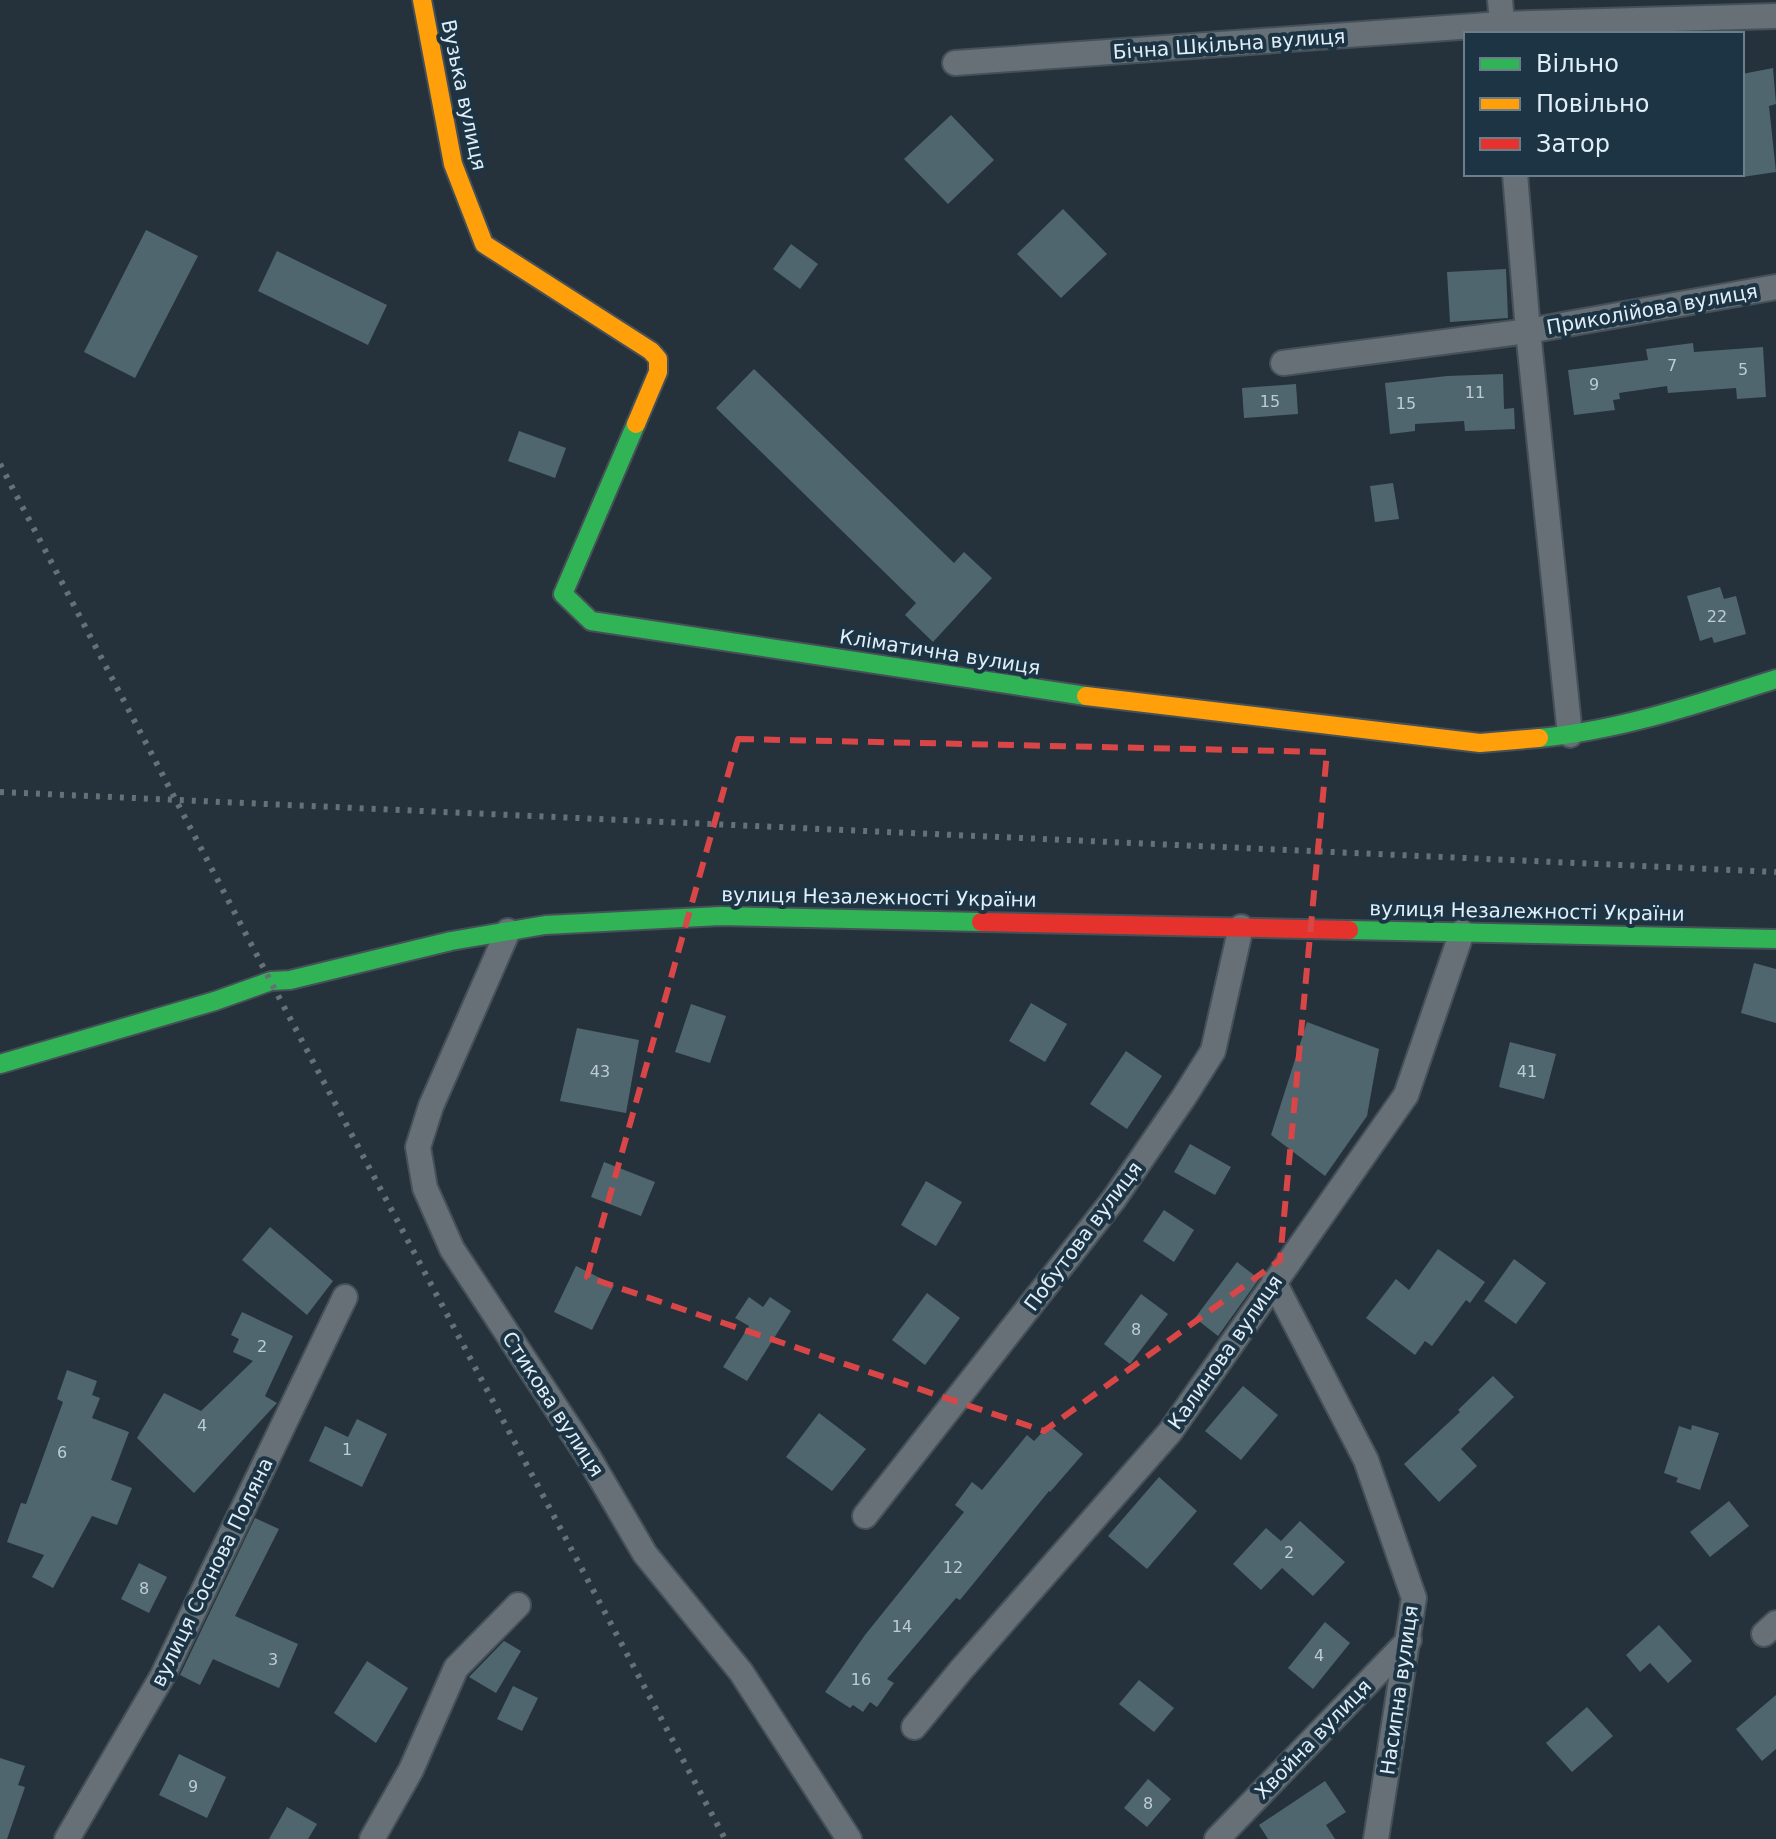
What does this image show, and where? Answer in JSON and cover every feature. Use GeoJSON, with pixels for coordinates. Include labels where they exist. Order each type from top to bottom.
{"type":"FeatureCollection","features":[{"type":"Feature","properties":{"kind":"street","name":"Вузька вулиця"},"geometry":{"type":"LineString","coordinates":[[422,0],[453,164],[484,244]]}},
{"type":"Feature","properties":{"kind":"street","name":"Бічна Шкільна вулиця"},"geometry":{"type":"LineString","coordinates":[[955,63],[1502,19],[1776,16]]}},
{"type":"Feature","properties":{"kind":"street"},"geometry":{"type":"LineString","coordinates":[[1515,176],[1570,735]]}},
{"type":"Feature","properties":{"kind":"street","name":"Кліматична вулиця"},"geometry":{"type":"LineString","coordinates":[[484,244],[651,351],[658,359],[658,372],[563,594],[591,621],[1061,693],[1480,743],[1570,735],[1661,716],[1776,679]]}},
{"type":"Feature","properties":{"kind":"street","name":"Приколійова вулиця"},"geometry":{"type":"LineString","coordinates":[[1283,363],[1528,331],[1776,287]]}},
{"type":"Feature","properties":{"kind":"street","name":"вулиця Незалежності України"},"geometry":{"type":"LineString","coordinates":[[0,1064],[215,1001],[271,981],[290,980],[451,941],[545,925],[721,916],[1776,939]]}},
{"type":"Feature","properties":{"kind":"street","name":"Побутова вулиця"},"geometry":{"type":"LineString","coordinates":[[865,1516],[1114,1199],[1184,1097],[1213,1051],[1241,927]]}},
{"type":"Feature","properties":{"kind":"street","name":"Стикова вулиця"},"geometry":{"type":"LineString","coordinates":[[508,931],[431,1106],[418,1147],[425,1188],[452,1249],[589,1458],[645,1554],[741,1672],[849,1839]]}},
{"type":"Feature","properties":{"kind":"street","name":"Калинова вулиця"},"geometry":{"type":"LineString","coordinates":[[914,1727],[1170,1432],[1406,1095],[1462,932]]}},
{"type":"Feature","properties":{"kind":"street","name":"Насипна вулиця"},"geometry":{"type":"LineString","coordinates":[[1274,1282],[1366,1460],[1414,1598],[1376,1839]]}},
{"type":"Feature","properties":{"kind":"street","name":"вулиця Соснова Поляна"},"geometry":{"type":"LineString","coordinates":[[67,1839],[163,1675],[345,1297]]}},
{"type":"Feature","properties":{"kind":"street"},"geometry":{"type":"LineString","coordinates":[[372,1839],[411,1770],[456,1668],[518,1605]]}},
{"type":"Feature","properties":{"kind":"street","name":"Хвойна вулиця"},"geometry":{"type":"LineString","coordinates":[[1217,1839],[1409,1640]]}},
{"type":"Feature","properties":{"kind":"highlighted area"},"geometry":{"type":"Polygon","coordinates":[[[738,739],[1327,752],[1280,1260],[1044,1431],[587,1277],[738,739]]]}},
{"type":"Feature","properties":{"kind":"building"},"geometry":{"type":"Polygon","coordinates":[[[1773,68],[1776,104],[1769,106],[1776,172],[1742,177],[1744,74],[1773,68]]]}},
{"type":"Feature","properties":{"kind":"building"},"geometry":{"type":"Polygon","coordinates":[[[951,115],[994,160],[948,204],[904,159],[951,115]]]}},
{"type":"Feature","properties":{"kind":"building"},"geometry":{"type":"Polygon","coordinates":[[[1063,209],[1107,254],[1061,298],[1017,254],[1063,209]]]}},
{"type":"Feature","properties":{"kind":"building"},"geometry":{"type":"Polygon","coordinates":[[[146,230],[198,256],[135,378],[84,352],[146,230]]]}},
{"type":"Feature","properties":{"kind":"building"},"geometry":{"type":"Polygon","coordinates":[[[791,244],[818,264],[800,289],[773,269],[791,244]]]}},
{"type":"Feature","properties":{"kind":"building"},"geometry":{"type":"Polygon","coordinates":[[[277,251],[387,305],[368,345],[258,291],[277,251]]]}},
{"type":"Feature","properties":{"kind":"building"},"geometry":{"type":"Polygon","coordinates":[[[1506,269],[1508,318],[1450,322],[1447,272],[1506,269]]]}},
{"type":"Feature","properties":{"kind":"building"},"geometry":{"type":"Polygon","coordinates":[[[1693,343],[1694,352],[1763,347],[1766,397],[1737,399],[1736,388],[1668,393],[1667,386],[1619,393],[1620,399],[1613,400],[1615,410],[1574,415],[1568,370],[1648,360],[1646,349],[1693,343]]]}},
{"type":"Feature","properties":{"kind":"building"},"geometry":{"type":"Polygon","coordinates":[[[754,369],[954,563],[964,552],[992,578],[933,642],[905,615],[916,603],[716,408],[754,369]]]}},
{"type":"Feature","properties":{"kind":"building"},"geometry":{"type":"Polygon","coordinates":[[[1503,374],[1504,409],[1514,408],[1515,429],[1465,431],[1464,421],[1415,424],[1415,431],[1390,434],[1385,383],[1503,374]]]}},
{"type":"Feature","properties":{"kind":"building"},"geometry":{"type":"Polygon","coordinates":[[[1296,384],[1298,414],[1244,418],[1242,388],[1296,384]]]}},
{"type":"Feature","properties":{"kind":"building"},"geometry":{"type":"Polygon","coordinates":[[[519,431],[566,448],[555,478],[508,461],[519,431]]]}},
{"type":"Feature","properties":{"kind":"building"},"geometry":{"type":"Polygon","coordinates":[[[1393,483],[1399,519],[1375,522],[1370,486],[1393,483]]]}},
{"type":"Feature","properties":{"kind":"building"},"geometry":{"type":"Polygon","coordinates":[[[1720,587],[1724,599],[1736,596],[1746,634],[1714,643],[1712,637],[1700,641],[1687,596],[1720,587]]]}},
{"type":"Feature","properties":{"kind":"building"},"geometry":{"type":"Polygon","coordinates":[[[1754,963],[1776,969],[1776,1023],[1741,1013],[1754,963]]]}},
{"type":"Feature","properties":{"kind":"building"},"geometry":{"type":"Polygon","coordinates":[[[1031,1003],[1067,1024],[1045,1062],[1009,1041],[1031,1003]]]}},
{"type":"Feature","properties":{"kind":"building"},"geometry":{"type":"Polygon","coordinates":[[[691,1004],[726,1016],[710,1063],[675,1052],[691,1004]]]}},
{"type":"Feature","properties":{"kind":"building"},"geometry":{"type":"Polygon","coordinates":[[[1307,1022],[1379,1049],[1367,1116],[1325,1176],[1271,1135],[1307,1022]]]}},
{"type":"Feature","properties":{"kind":"building"},"geometry":{"type":"Polygon","coordinates":[[[577,1028],[639,1040],[626,1113],[560,1101],[577,1028]]]}},
{"type":"Feature","properties":{"kind":"building"},"geometry":{"type":"Polygon","coordinates":[[[1510,1042],[1556,1054],[1544,1099],[1499,1087],[1510,1042]]]}},
{"type":"Feature","properties":{"kind":"building"},"geometry":{"type":"Polygon","coordinates":[[[1126,1051],[1162,1076],[1127,1129],[1090,1104],[1126,1051]]]}},
{"type":"Feature","properties":{"kind":"building"},"geometry":{"type":"Polygon","coordinates":[[[1190,1144],[1231,1167],[1215,1195],[1174,1172],[1190,1144]]]}},
{"type":"Feature","properties":{"kind":"building"},"geometry":{"type":"Polygon","coordinates":[[[604,1162],[655,1182],[641,1216],[591,1197],[604,1162]]]}},
{"type":"Feature","properties":{"kind":"building"},"geometry":{"type":"Polygon","coordinates":[[[926,1181],[962,1202],[936,1246],[901,1225],[926,1181]]]}},
{"type":"Feature","properties":{"kind":"building"},"geometry":{"type":"Polygon","coordinates":[[[1164,1210],[1194,1230],[1174,1262],[1143,1241],[1164,1210]]]}},
{"type":"Feature","properties":{"kind":"building"},"geometry":{"type":"Polygon","coordinates":[[[270,1227],[333,1281],[307,1315],[242,1260],[270,1227]]]}},
{"type":"Feature","properties":{"kind":"building"},"geometry":{"type":"Polygon","coordinates":[[[1438,1249],[1485,1282],[1470,1303],[1466,1300],[1432,1346],[1425,1341],[1415,1355],[1366,1318],[1396,1279],[1409,1290],[1438,1249]]]}},
{"type":"Feature","properties":{"kind":"building"},"geometry":{"type":"Polygon","coordinates":[[[1514,1259],[1546,1283],[1516,1324],[1484,1301],[1514,1259]]]}},
{"type":"Feature","properties":{"kind":"building"},"geometry":{"type":"Polygon","coordinates":[[[1237,1262],[1259,1279],[1218,1336],[1195,1318],[1237,1262]]]}},
{"type":"Feature","properties":{"kind":"building"},"geometry":{"type":"Polygon","coordinates":[[[576,1266],[614,1285],[592,1330],[554,1312],[576,1266]]]}},
{"type":"Feature","properties":{"kind":"building"},"geometry":{"type":"Polygon","coordinates":[[[927,1293],[960,1318],[925,1365],[892,1340],[927,1293]]]}},
{"type":"Feature","properties":{"kind":"building"},"geometry":{"type":"Polygon","coordinates":[[[1141,1294],[1168,1314],[1130,1364],[1104,1344],[1141,1294]]]}},
{"type":"Feature","properties":{"kind":"building"},"geometry":{"type":"Polygon","coordinates":[[[749,1297],[763,1307],[770,1297],[791,1311],[747,1381],[723,1367],[749,1326],[735,1318],[749,1297]]]}},
{"type":"Feature","properties":{"kind":"building"},"geometry":{"type":"Polygon","coordinates":[[[242,1312],[293,1336],[265,1396],[277,1403],[194,1493],[137,1438],[164,1393],[201,1411],[253,1361],[233,1352],[239,1339],[231,1335],[242,1312]]]}},
{"type":"Feature","properties":{"kind":"building"},"geometry":{"type":"Polygon","coordinates":[[[67,1370],[97,1381],[92,1395],[100,1398],[92,1418],[129,1432],[111,1480],[132,1488],[117,1525],[92,1516],[53,1588],[32,1577],[44,1555],[7,1542],[21,1503],[26,1504],[63,1402],[57,1399],[67,1370]]]}},
{"type":"Feature","properties":{"kind":"building"},"geometry":{"type":"Polygon","coordinates":[[[1493,1376],[1514,1397],[1461,1449],[1477,1466],[1439,1502],[1404,1464],[1493,1376]]]}},
{"type":"Feature","properties":{"kind":"building"},"geometry":{"type":"Polygon","coordinates":[[[1243,1386],[1278,1415],[1241,1460],[1205,1431],[1243,1386]]]}},
{"type":"Feature","properties":{"kind":"building"},"geometry":{"type":"Polygon","coordinates":[[[819,1413],[866,1449],[832,1491],[786,1457],[819,1413]]]}},
{"type":"Feature","properties":{"kind":"building"},"geometry":{"type":"Polygon","coordinates":[[[357,1419],[387,1434],[362,1487],[309,1461],[325,1426],[348,1437],[357,1419]]]}},
{"type":"Feature","properties":{"kind":"building"},"geometry":{"type":"Polygon","coordinates":[[[1049,1425],[1083,1454],[960,1600],[956,1598],[887,1679],[894,1683],[877,1707],[870,1702],[863,1712],[853,1705],[850,1708],[825,1692],[865,1635],[964,1512],[955,1505],[972,1482],[982,1490],[1027,1435],[1034,1441],[1049,1425]]]}},
{"type":"Feature","properties":{"kind":"building"},"geometry":{"type":"Polygon","coordinates":[[[1692,1425],[1719,1433],[1700,1490],[1676,1482],[1678,1478],[1664,1473],[1679,1426],[1691,1430],[1692,1425]]]}},
{"type":"Feature","properties":{"kind":"building"},"geometry":{"type":"Polygon","coordinates":[[[1159,1477],[1197,1511],[1147,1569],[1108,1536],[1159,1477]]]}},
{"type":"Feature","properties":{"kind":"building"},"geometry":{"type":"Polygon","coordinates":[[[1729,1501],[1749,1526],[1710,1557],[1690,1532],[1729,1501]]]}},
{"type":"Feature","properties":{"kind":"building"},"geometry":{"type":"Polygon","coordinates":[[[255,1518],[279,1529],[235,1616],[298,1644],[279,1688],[213,1659],[200,1685],[180,1675],[255,1518]]]}},
{"type":"Feature","properties":{"kind":"building"},"geometry":{"type":"Polygon","coordinates":[[[1300,1521],[1345,1562],[1313,1596],[1282,1568],[1261,1590],[1233,1564],[1266,1528],[1281,1541],[1300,1521]]]}},
{"type":"Feature","properties":{"kind":"building"},"geometry":{"type":"Polygon","coordinates":[[[139,1563],[167,1577],[149,1613],[121,1599],[139,1563]]]}},
{"type":"Feature","properties":{"kind":"building"},"geometry":{"type":"Polygon","coordinates":[[[1325,1622],[1350,1643],[1313,1689],[1288,1668],[1325,1622]]]}},
{"type":"Feature","properties":{"kind":"building"},"geometry":{"type":"Polygon","coordinates":[[[1659,1625],[1692,1661],[1668,1683],[1650,1663],[1640,1672],[1626,1655],[1659,1625]]]}},
{"type":"Feature","properties":{"kind":"building"},"geometry":{"type":"Polygon","coordinates":[[[504,1641],[521,1651],[496,1693],[469,1677],[504,1641]]]}},
{"type":"Feature","properties":{"kind":"building"},"geometry":{"type":"Polygon","coordinates":[[[367,1661],[408,1688],[376,1743],[334,1713],[367,1661]]]}},
{"type":"Feature","properties":{"kind":"building"},"geometry":{"type":"Polygon","coordinates":[[[1139,1680],[1174,1708],[1154,1732],[1119,1704],[1139,1680]]]}},
{"type":"Feature","properties":{"kind":"building"},"geometry":{"type":"Polygon","coordinates":[[[513,1686],[538,1698],[522,1731],[497,1719],[513,1686]]]}},
{"type":"Feature","properties":{"kind":"building"},"geometry":{"type":"Polygon","coordinates":[[[1776,1695],[1776,1749],[1762,1761],[1736,1729],[1776,1695]]]}},
{"type":"Feature","properties":{"kind":"building"},"geometry":{"type":"Polygon","coordinates":[[[1587,1707],[1613,1736],[1572,1772],[1546,1743],[1587,1707]]]}},
{"type":"Feature","properties":{"kind":"building"},"geometry":{"type":"Polygon","coordinates":[[[179,1754],[226,1777],[207,1818],[159,1795],[179,1754]]]}},
{"type":"Feature","properties":{"kind":"building"},"geometry":{"type":"Polygon","coordinates":[[[0,1758],[25,1766],[18,1785],[25,1787],[7,1839],[0,1839],[0,1758]]]}},
{"type":"Feature","properties":{"kind":"building"},"geometry":{"type":"Polygon","coordinates":[[[1148,1779],[1171,1799],[1147,1827],[1124,1808],[1148,1779]]]}},
{"type":"Feature","properties":{"kind":"building"},"geometry":{"type":"Polygon","coordinates":[[[1325,1781],[1346,1812],[1326,1825],[1335,1839],[1268,1839],[1259,1825],[1325,1781]]]}},
{"type":"Feature","properties":{"kind":"building"},"geometry":{"type":"Polygon","coordinates":[[[287,1807],[317,1824],[308,1839],[269,1839],[287,1807]]]}},
{"type":"Feature","properties":{"kind":"railway"},"geometry":{"type":"LineString","coordinates":[[0,464],[725,1839]]}},
{"type":"Feature","properties":{"kind":"railway"},"geometry":{"type":"LineString","coordinates":[[0,792],[1776,872]]}},
{"type":"Feature","properties":{"kind":"traffic: fast"},"geometry":{"type":"LineString","coordinates":[[636,424],[563,594],[591,621],[1086,696]]}},
{"type":"Feature","properties":{"kind":"traffic: fast"},"geometry":{"type":"LineString","coordinates":[[1539,738],[1629,722],[1776,679]]}},
{"type":"Feature","properties":{"kind":"traffic: fast"},"geometry":{"type":"LineString","coordinates":[[0,1064],[215,1001],[271,981],[290,980],[451,941],[545,925],[721,916],[981,922]]}},
{"type":"Feature","properties":{"kind":"traffic: fast"},"geometry":{"type":"LineString","coordinates":[[1349,930],[1776,939]]}},
{"type":"Feature","properties":{"kind":"traffic: slow"},"geometry":{"type":"LineString","coordinates":[[422,0],[453,164],[484,244],[651,351],[658,359],[658,372],[636,424]]}},
{"type":"Feature","properties":{"kind":"traffic: slow"},"geometry":{"type":"LineString","coordinates":[[1086,696],[1480,743],[1539,738]]}},
{"type":"Feature","properties":{"kind":"traffic: jam"},"geometry":{"type":"LineString","coordinates":[[981,922],[1349,930]]}}]}
